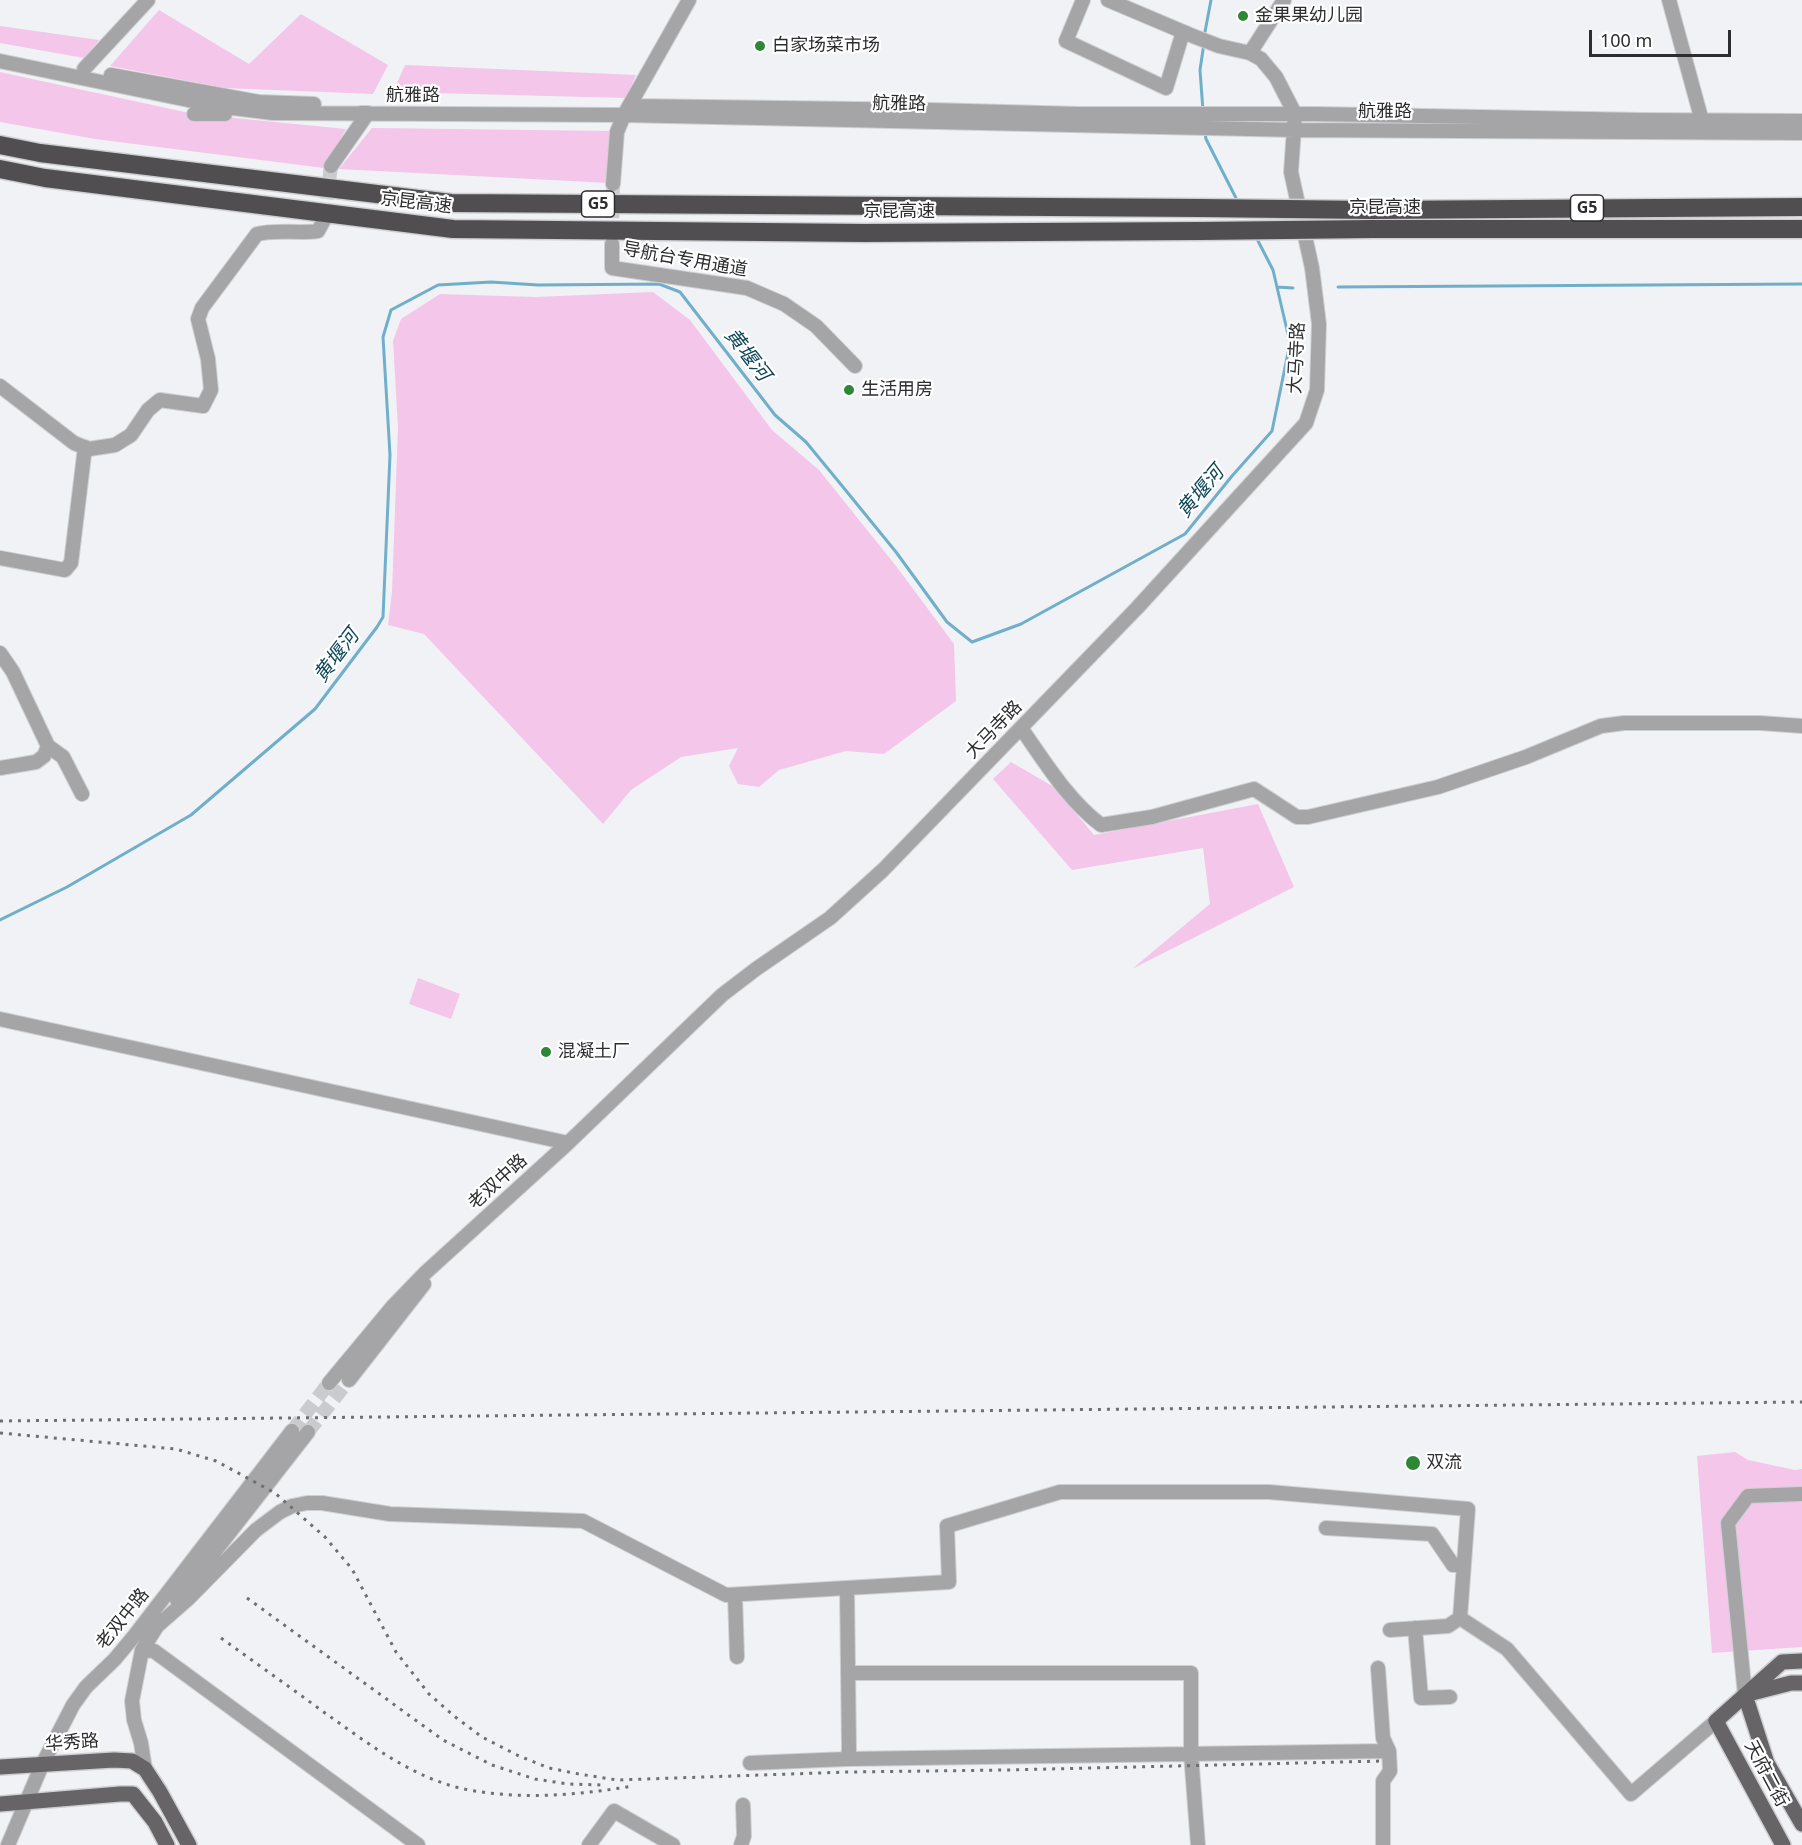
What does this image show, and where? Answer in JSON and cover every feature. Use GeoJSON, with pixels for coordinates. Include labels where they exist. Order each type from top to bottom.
{"type":"FeatureCollection","features":[{"type":"Feature","properties":{"kind":"highway","name":"京昆高速"},"geometry":{"type":"LineString","coordinates":[[0,145],[40,153],[451,203],[1371,210],[1802,207]]}},
{"type":"Feature","properties":{"kind":"highway","name":"京昆高速"},"geometry":{"type":"LineString","coordinates":[[0,169],[45,178],[453,229],[864,233],[1371,229],[1802,229]]}},
{"type":"Feature","properties":{"kind":"main road"},"geometry":{"type":"LineString","coordinates":[[1716,1721],[1782,1662],[1802,1661]]}},
{"type":"Feature","properties":{"kind":"main road"},"geometry":{"type":"LineString","coordinates":[[1745,1695],[1791,1683],[1802,1683]]}},
{"type":"Feature","properties":{"kind":"main road","name":"天府二街"},"geometry":{"type":"LineString","coordinates":[[1745,1695],[1767,1763],[1802,1824]]}},
{"type":"Feature","properties":{"kind":"main road","name":"天府二街"},"geometry":{"type":"LineString","coordinates":[[1716,1721],[1783,1845]]}},
{"type":"Feature","properties":{"kind":"main road","name":"华秀路"},"geometry":{"type":"LineString","coordinates":[[0,1767],[114,1760],[132,1761],[145,1768]]}},
{"type":"Feature","properties":{"kind":"main road"},"geometry":{"type":"LineString","coordinates":[[145,1768],[189,1845]]}},
{"type":"Feature","properties":{"kind":"main road"},"geometry":{"type":"LineString","coordinates":[[0,1804],[133,1794],[155,1822],[167,1845]]}},
{"type":"Feature","properties":{"kind":"street"},"geometry":{"type":"LineString","coordinates":[[613,184],[617,132],[626,111],[689,0]]}},
{"type":"Feature","properties":{"kind":"street"},"geometry":{"type":"LineString","coordinates":[[1083,0],[1066,41],[1166,88],[1188,34]]}},
{"type":"Feature","properties":{"kind":"street"},"geometry":{"type":"LineString","coordinates":[[1108,0],[1219,46],[1250,53],[1261,59],[1276,76],[1295,114]]}},
{"type":"Feature","properties":{"kind":"street"},"geometry":{"type":"LineString","coordinates":[[1250,53],[1284,0]]}},
{"type":"Feature","properties":{"kind":"street"},"geometry":{"type":"LineString","coordinates":[[1669,0],[1702,121]]}},
{"type":"Feature","properties":{"kind":"street"},"geometry":{"type":"LineString","coordinates":[[84,69],[141,2]]}},
{"type":"Feature","properties":{"kind":"street","name":"航雅路"},"geometry":{"type":"LineString","coordinates":[[0,52],[259,102],[1192,121],[1295,114],[1802,121]]}},
{"type":"Feature","properties":{"kind":"street","name":"航雅路"},"geometry":{"type":"LineString","coordinates":[[0,61],[217,106],[273,112],[626,111]]}},
{"type":"Feature","properties":{"kind":"street"},"geometry":{"type":"LineString","coordinates":[[194,114],[368,113]]}},
{"type":"Feature","properties":{"kind":"street"},"geometry":{"type":"LineString","coordinates":[[331,166],[368,113]]}},
{"type":"Feature","properties":{"kind":"street","name":"大马寺路"},"geometry":{"type":"LineString","coordinates":[[568,1143],[722,995],[830,918],[884,870],[1137,608],[1306,423],[1317,390],[1319,324],[1312,267],[1291,172],[1295,114]]}},
{"type":"Feature","properties":{"kind":"street","name":"航雅路"},"geometry":{"type":"LineString","coordinates":[[1214,121],[1295,130],[1802,133]]}},
{"type":"Feature","properties":{"kind":"street"},"geometry":{"type":"LineString","coordinates":[[0,386],[74,442],[89,449],[115,445],[131,435],[148,410],[160,400],[203,406],[211,390],[208,359],[198,320],[202,308],[257,234],[267,231],[306,233],[318,231],[324,220]]}},
{"type":"Feature","properties":{"kind":"street","name":"导航台专用通道"},"geometry":{"type":"LineString","coordinates":[[612,244],[612,268],[747,288],[784,304],[816,326],[855,366]]}},
{"type":"Feature","properties":{"kind":"street"},"geometry":{"type":"LineString","coordinates":[[0,558],[65,570],[71,563],[85,447]]}},
{"type":"Feature","properties":{"kind":"street"},"geometry":{"type":"LineString","coordinates":[[0,653],[13,672],[48,746],[63,758],[82,794]]}},
{"type":"Feature","properties":{"kind":"street"},"geometry":{"type":"LineString","coordinates":[[1021,728],[1069,796],[1083,812],[1101,825],[1152,817],[1254,789],[1297,817],[1308,817],[1438,788],[1526,757],[1601,726],[1624,723],[1749,723],[1802,726]]}},
{"type":"Feature","properties":{"kind":"street"},"geometry":{"type":"LineString","coordinates":[[0,768],[36,762],[44,756],[48,746]]}},
{"type":"Feature","properties":{"kind":"street"},"geometry":{"type":"LineString","coordinates":[[0,1019],[568,1143]]}},
{"type":"Feature","properties":{"kind":"street","name":"老双中路"},"geometry":{"type":"LineString","coordinates":[[329,1383],[393,1306],[424,1274],[568,1143]]}},
{"type":"Feature","properties":{"kind":"street","name":"老双中路"},"geometry":{"type":"LineString","coordinates":[[349,1380],[453,1247]]}},
{"type":"Feature","properties":{"kind":"street","name":"老双中路"},"geometry":{"type":"LineString","coordinates":[[8,1845],[42,1764],[73,1705],[86,1687],[128,1643],[292,1431]]}},
{"type":"Feature","properties":{"kind":"street","name":"老双中路"},"geometry":{"type":"LineString","coordinates":[[145,1768],[132,1701],[141,1650],[156,1627],[308,1432]]}},
{"type":"Feature","properties":{"kind":"street"},"geometry":{"type":"LineString","coordinates":[[156,1627],[188,1599],[256,1530],[280,1512],[292,1506],[307,1503],[322,1503],[390,1514],[583,1521],[726,1595],[949,1582],[947,1526],[1060,1492],[1269,1492],[1468,1509],[1460,1617],[1448,1626],[1390,1630]]}},
{"type":"Feature","properties":{"kind":"street"},"geometry":{"type":"LineString","coordinates":[[1745,1695],[1728,1523],[1748,1496],[1802,1494]]}},
{"type":"Feature","properties":{"kind":"street"},"geometry":{"type":"LineString","coordinates":[[1326,1528],[1432,1534],[1453,1565],[1464,1564]]}},
{"type":"Feature","properties":{"kind":"street"},"geometry":{"type":"LineString","coordinates":[[848,1588],[848,1759]]}},
{"type":"Feature","properties":{"kind":"street"},"geometry":{"type":"LineString","coordinates":[[735,1595],[737,1657]]}},
{"type":"Feature","properties":{"kind":"street"},"geometry":{"type":"LineString","coordinates":[[1460,1617],[1507,1649],[1631,1794],[1716,1721]]}},
{"type":"Feature","properties":{"kind":"street"},"geometry":{"type":"LineString","coordinates":[[1415,1628],[1420,1698],[1450,1698]]}},
{"type":"Feature","properties":{"kind":"street"},"geometry":{"type":"LineString","coordinates":[[141,1650],[154,1651],[418,1845]]}},
{"type":"Feature","properties":{"kind":"street"},"geometry":{"type":"LineString","coordinates":[[1378,1668],[1383,1738],[1389,1751],[1390,1771],[1383,1781],[1383,1845]]}},
{"type":"Feature","properties":{"kind":"street"},"geometry":{"type":"LineString","coordinates":[[849,1673],[1191,1673],[1191,1754],[1198,1845]]}},
{"type":"Feature","properties":{"kind":"street"},"geometry":{"type":"LineString","coordinates":[[750,1763],[848,1759],[1389,1751]]}},
{"type":"Feature","properties":{"kind":"street"},"geometry":{"type":"LineString","coordinates":[[741,1845],[744,1836],[743,1805]]}},
{"type":"Feature","properties":{"kind":"street"},"geometry":{"type":"LineString","coordinates":[[589,1845],[614,1811],[673,1845]]}},
{"type":"Feature","properties":{"kind":"shaded area"},"geometry":{"type":"Polygon","coordinates":[[[159,10],[249,64],[301,14],[388,65],[373,94],[225,88],[110,66],[159,10]]]}},
{"type":"Feature","properties":{"kind":"shaded area"},"geometry":{"type":"Polygon","coordinates":[[[0,26],[99,40],[84,58],[0,43],[0,26]]]}},
{"type":"Feature","properties":{"kind":"shaded area"},"geometry":{"type":"Polygon","coordinates":[[[405,65],[636,75],[626,98],[393,92],[405,65]]]}},
{"type":"Feature","properties":{"kind":"shaded area"},"geometry":{"type":"Polygon","coordinates":[[[0,72],[194,114],[346,129],[324,168],[95,139],[0,122],[0,72]]]}},
{"type":"Feature","properties":{"kind":"shaded area"},"geometry":{"type":"Polygon","coordinates":[[[372,128],[613,131],[609,183],[339,169],[372,128]]]}},
{"type":"Feature","properties":{"kind":"shaded area"},"geometry":{"type":"Polygon","coordinates":[[[653,292],[690,320],[772,430],[819,470],[896,566],[954,644],[956,701],[884,754],[846,751],[779,770],[759,787],[738,784],[729,766],[738,748],[681,757],[631,790],[603,824],[424,634],[388,625],[392,592],[398,427],[393,341],[401,319],[440,294],[535,297],[653,292]]]}},
{"type":"Feature","properties":{"kind":"shaded area"},"geometry":{"type":"Polygon","coordinates":[[[1011,762],[1054,787],[1094,835],[1258,804],[1294,887],[1132,969],[1210,904],[1203,848],[1072,870],[993,779],[1011,762]]]}},
{"type":"Feature","properties":{"kind":"shaded area"},"geometry":{"type":"Polygon","coordinates":[[[418,978],[460,994],[451,1019],[409,1004],[418,978]]]}},
{"type":"Feature","properties":{"kind":"shaded area"},"geometry":{"type":"Polygon","coordinates":[[[1735,1452],[1748,1460],[1795,1470],[1802,1469],[1802,1647],[1712,1653],[1697,1456],[1735,1452]]]}},
{"type":"Feature","properties":{"kind":"waterway","name":"黄堰河"},"geometry":{"type":"LineString","coordinates":[[1204,37],[1211,0]]}},
{"type":"Feature","properties":{"kind":"waterway","name":"黄堰河"},"geometry":{"type":"LineString","coordinates":[[1203,111],[1200,70],[1204,43]]}},
{"type":"Feature","properties":{"kind":"waterway","name":"黄堰河"},"geometry":{"type":"LineString","coordinates":[[1205,133],[1238,202]]}},
{"type":"Feature","properties":{"kind":"waterway","name":"黄堰河"},"geometry":{"type":"LineString","coordinates":[[0,920],[67,887],[191,815],[315,709],[377,627],[383,617],[390,455],[383,337],[391,310],[438,285],[491,282],[538,285],[659,284],[680,292],[775,415],[806,442],[896,552],[947,622],[972,642],[1021,624],[1185,534],[1272,431],[1290,343],[1273,270],[1256,237]]}},
{"type":"Feature","properties":{"kind":"waterway"},"geometry":{"type":"LineString","coordinates":[[1338,287],[1802,284]]}},
{"type":"Feature","properties":{"kind":"waterway"},"geometry":{"type":"LineString","coordinates":[[1277,287],[1293,288]]}},
{"type":"Feature","properties":{"kind":"tunnel"},"geometry":{"type":"LineString","coordinates":[[324,220],[331,166]]}},
{"type":"Feature","properties":{"kind":"tunnel"},"geometry":{"type":"LineString","coordinates":[[612,239],[613,184]]}},
{"type":"Feature","properties":{"kind":"tunnel"},"geometry":{"type":"LineString","coordinates":[[308,1432],[349,1380]]}},
{"type":"Feature","properties":{"kind":"tunnel"},"geometry":{"type":"LineString","coordinates":[[292,1431],[329,1383]]}},
{"type":"Feature","properties":{"kind":"railway"},"geometry":{"type":"LineString","coordinates":[[0,1421],[1802,1402]]}},
{"type":"Feature","properties":{"kind":"railway"},"geometry":{"type":"LineString","coordinates":[[0,1433],[176,1449],[216,1461],[275,1493],[325,1537],[352,1569],[396,1652],[429,1694],[482,1737],[549,1768],[617,1780],[848,1772],[1383,1761]]}},
{"type":"Feature","properties":{"kind":"railway"},"geometry":{"type":"LineString","coordinates":[[247,1598],[443,1740],[492,1765],[535,1779],[568,1784],[603,1785]]}},
{"type":"Feature","properties":{"kind":"railway"},"geometry":{"type":"LineString","coordinates":[[221,1638],[393,1759],[449,1785],[490,1793],[531,1796],[572,1794],[633,1786]]}},
{"type":"Feature","properties":{"kind":"place","name":"金果果幼儿园"},"geometry":{"type":"Point","coordinates":[1243,16]}},
{"type":"Feature","properties":{"kind":"place","name":"白家场菜市场"},"geometry":{"type":"Point","coordinates":[760,46]}},
{"type":"Feature","properties":{"kind":"place","name":"生活用房"},"geometry":{"type":"Point","coordinates":[849,390]}},
{"type":"Feature","properties":{"kind":"place","name":"混凝土厂"},"geometry":{"type":"Point","coordinates":[546,1052]}},
{"type":"Feature","properties":{"kind":"place","name":"双流"},"geometry":{"type":"Point","coordinates":[1413,1463]}}]}
